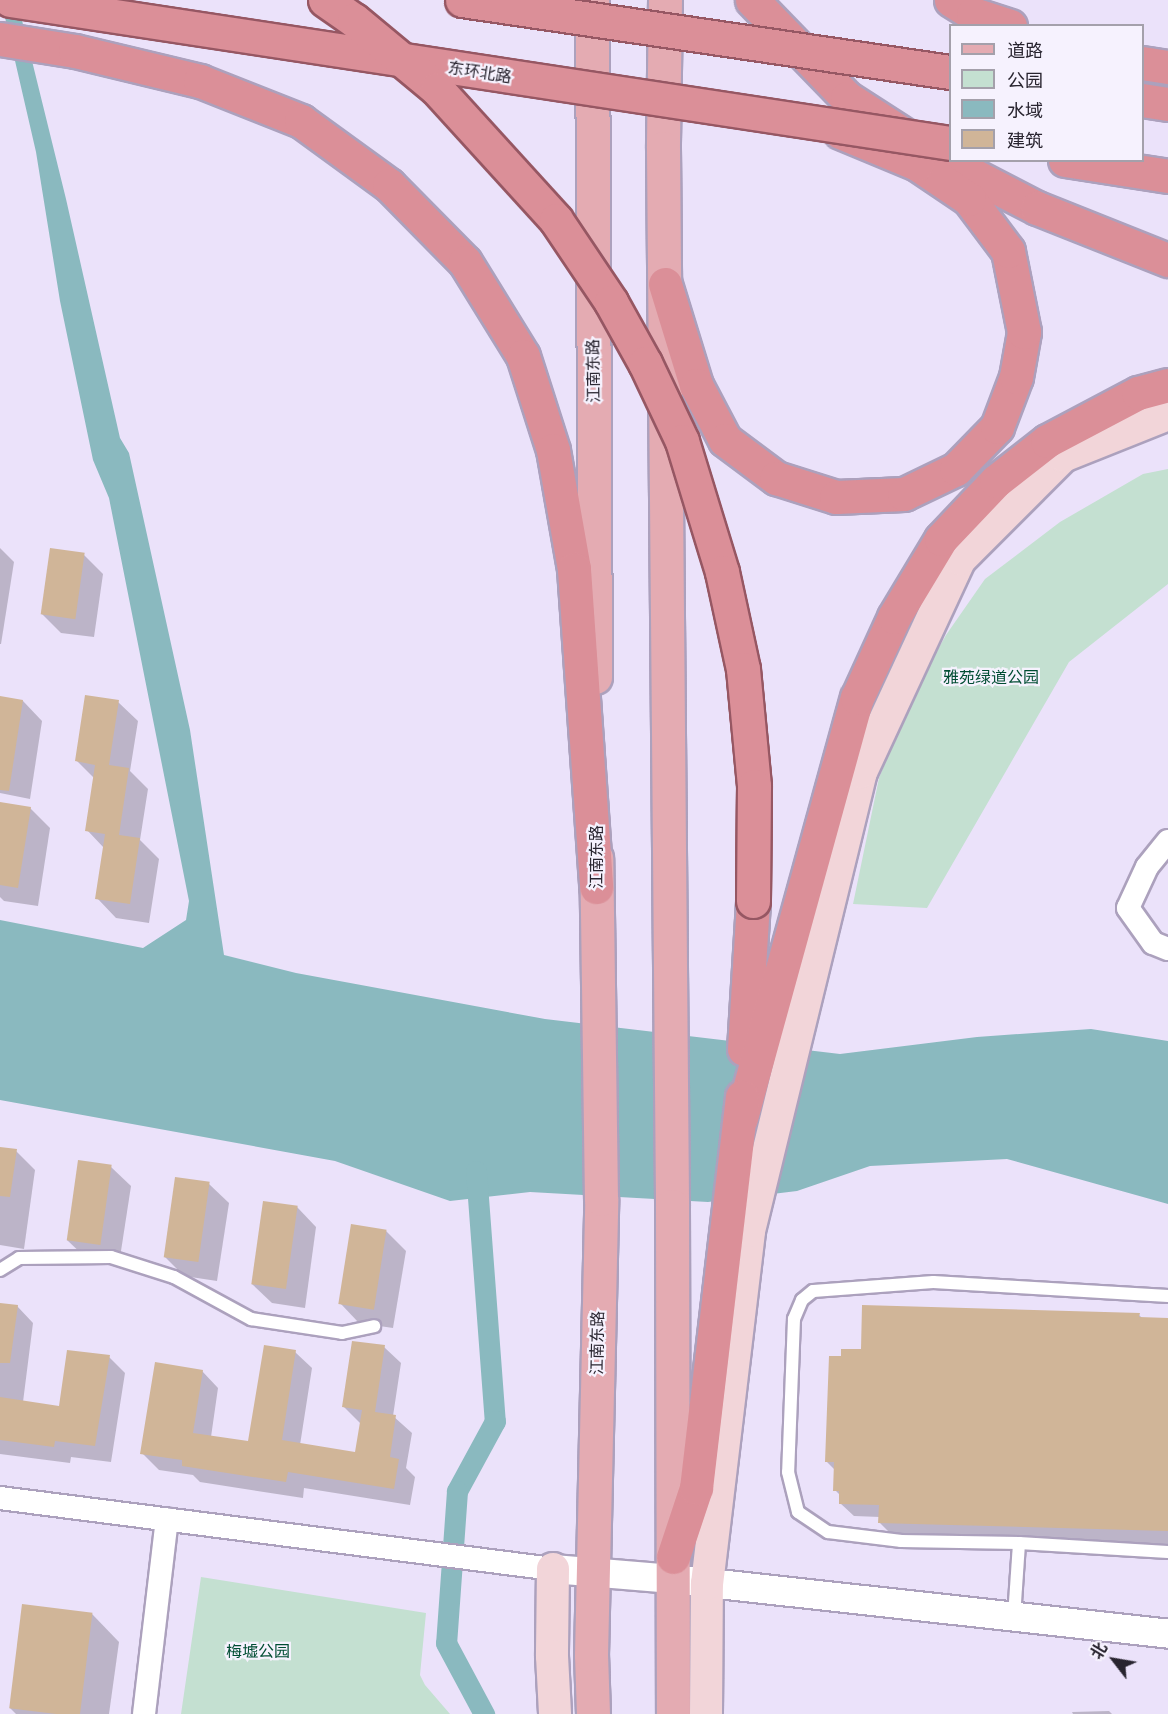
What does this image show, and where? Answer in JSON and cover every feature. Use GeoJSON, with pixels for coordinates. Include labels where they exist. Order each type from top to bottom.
{"type":"FeatureCollection","features":[{"type":"Feature","properties":{"kind":"highway","name":"东环北路"},"geometry":{"type":"LineString","coordinates":[[10,0],[949,143]]}},
{"type":"Feature","properties":{"kind":"highway"},"geometry":{"type":"LineString","coordinates":[[325,0],[354,20],[437,89],[556,220],[611,302],[645,363],[682,441],[722,573],[743,669],[754,786],[755,1024]]}},
{"type":"Feature","properties":{"kind":"highway"},"geometry":{"type":"LineString","coordinates":[[462,0],[949,72]]}},
{"type":"Feature","properties":{"kind":"highway"},"geometry":{"type":"LineString","coordinates":[[752,0],[847,98],[942,159],[1037,208],[1168,260]]}},
{"type":"Feature","properties":{"kind":"highway"},"geometry":{"type":"LineString","coordinates":[[951,0],[973,14],[1004,24]]}},
{"type":"Feature","properties":{"kind":"highway"},"geometry":{"type":"LineString","coordinates":[[0,39],[75,51],[200,81],[300,121],[389,185],[465,262],[523,356],[554,450],[574,569],[596,887]]}},
{"type":"Feature","properties":{"kind":"highway"},"geometry":{"type":"LineString","coordinates":[[1144,63],[1168,68]]}},
{"type":"Feature","properties":{"kind":"highway"},"geometry":{"type":"LineString","coordinates":[[1144,100],[1168,104]]}},
{"type":"Feature","properties":{"kind":"highway"},"geometry":{"type":"LineString","coordinates":[[665,284],[696,385],[725,440],[776,478],[836,496],[904,494],[956,469],[997,427],[1016,377],[1024,332],[1008,251],[969,199],[917,164],[819,123]]}},
{"type":"Feature","properties":{"kind":"highway"},"geometry":{"type":"LineString","coordinates":[[1078,162],[1168,176]]}},
{"type":"Feature","properties":{"kind":"highway"},"geometry":{"type":"LineString","coordinates":[[673,1568],[696,1488],[729,1204],[755,1024],[857,698],[894,617],[941,539],[996,481],[1047,441],[1138,393],[1168,385]]}},
{"type":"Feature","properties":{"kind":"main road","name":"江南东路"},"geometry":{"type":"LineString","coordinates":[[592,0],[596,887],[601,1199],[592,1574],[591,1655],[594,1714]]}},
{"type":"Feature","properties":{"kind":"main road"},"geometry":{"type":"LineString","coordinates":[[665,0],[673,1714]]}},
{"type":"Feature","properties":{"kind":"main road"},"geometry":{"type":"LineString","coordinates":[[706,1714],[707,1584],[750,1231],[861,772],[960,559],[1063,456],[1168,414]]}},
{"type":"Feature","properties":{"kind":"main road"},"geometry":{"type":"LineString","coordinates":[[553,1569],[552,1656],[555,1714]]}},
{"type":"Feature","properties":{"kind":"street"},"geometry":{"type":"LineString","coordinates":[[1168,841],[1147,867],[1128,908],[1153,943],[1168,949]]}},
{"type":"Feature","properties":{"kind":"street"},"geometry":{"type":"LineString","coordinates":[[0,1498],[592,1574],[673,1568],[707,1584],[1168,1634]]}},
{"type":"Feature","properties":{"kind":"street"},"geometry":{"type":"LineString","coordinates":[[144,1714],[167,1519]]}},
{"type":"Feature","properties":{"kind":"lane"},"geometry":{"type":"LineString","coordinates":[[0,1270],[19,1258],[111,1257],[174,1277],[250,1319],[342,1333],[374,1326]]}},
{"type":"Feature","properties":{"kind":"lane"},"geometry":{"type":"LineString","coordinates":[[1168,1296],[933,1282],[813,1291],[802,1300],[794,1319],[788,1472],[798,1512],[828,1532],[901,1541],[1019,1543],[1168,1552]]}},
{"type":"Feature","properties":{"kind":"lane"},"geometry":{"type":"LineString","coordinates":[[1014,1617],[1019,1543]]}},
{"type":"Feature","properties":{"kind":"green space","name":"雅苑绿道公园"},"geometry":{"type":"Polygon","coordinates":[[[1168,469],[1168,584],[1069,662],[927,908],[853,904],[879,778],[914,692],[946,635],[985,579],[1060,522],[1143,474],[1168,469]]]}},
{"type":"Feature","properties":{"kind":"green space","name":"梅墟公园"},"geometry":{"type":"Polygon","coordinates":[[[201,1577],[426,1613],[420,1675],[425,1685],[450,1714],[181,1714],[201,1577]]]}},
{"type":"Feature","properties":{"kind":"water"},"geometry":{"type":"Polygon","coordinates":[[[1,0],[17,0],[66,199],[120,438],[129,453],[190,730],[224,955],[296,973],[545,1019],[840,1054],[977,1037],[1091,1029],[1168,1041],[1168,1204],[1007,1159],[870,1166],[797,1191],[708,1202],[530,1192],[450,1201],[335,1161],[0,1100],[0,920],[143,948],[186,920],[189,901],[109,498],[93,460],[60,301],[36,152],[1,0]]]}},
{"type":"Feature","properties":{"kind":"building"},"geometry":{"type":"Polygon","coordinates":[[[50,548],[85,553],[75,619],[41,614],[50,548]]]}},
{"type":"Feature","properties":{"kind":"building"},"geometry":{"type":"Polygon","coordinates":[[[85,695],[119,700],[109,765],[129,768],[119,835],[140,838],[130,904],[95,899],[105,834],[85,831],[95,765],[75,761],[85,695]]]}},
{"type":"Feature","properties":{"kind":"building"},"geometry":{"type":"Polygon","coordinates":[[[0,696],[23,700],[9,791],[0,790],[0,696]]]}},
{"type":"Feature","properties":{"kind":"building"},"geometry":{"type":"Polygon","coordinates":[[[0,802],[31,807],[18,888],[0,885],[0,802]]]}},
{"type":"Feature","properties":{"kind":"building"},"geometry":{"type":"Polygon","coordinates":[[[0,1147],[17,1149],[10,1197],[0,1196],[0,1147]]]}},
{"type":"Feature","properties":{"kind":"building"},"geometry":{"type":"Polygon","coordinates":[[[78,1160],[112,1165],[100,1245],[67,1240],[78,1160]]]}},
{"type":"Feature","properties":{"kind":"building"},"geometry":{"type":"Polygon","coordinates":[[[175,1177],[210,1182],[198,1262],[164,1257],[175,1177]]]}},
{"type":"Feature","properties":{"kind":"building"},"geometry":{"type":"Polygon","coordinates":[[[263,1201],[298,1206],[286,1289],[251,1284],[263,1201]]]}},
{"type":"Feature","properties":{"kind":"building"},"geometry":{"type":"Polygon","coordinates":[[[351,1224],[387,1230],[374,1310],[338,1304],[351,1224]]]}},
{"type":"Feature","properties":{"kind":"building"},"geometry":{"type":"Polygon","coordinates":[[[0,1303],[18,1305],[10,1363],[0,1363],[0,1303]]]}},
{"type":"Feature","properties":{"kind":"building"},"geometry":{"type":"Polygon","coordinates":[[[862,1305],[1140,1313],[1139,1317],[1168,1318],[1168,1531],[878,1523],[879,1505],[839,1504],[839,1491],[833,1491],[834,1462],[825,1462],[829,1356],[841,1356],[841,1349],[861,1349],[862,1305]]]}},
{"type":"Feature","properties":{"kind":"building"},"geometry":{"type":"Polygon","coordinates":[[[352,1341],[385,1345],[375,1412],[396,1415],[390,1457],[399,1459],[394,1489],[288,1472],[286,1482],[182,1466],[182,1460],[140,1454],[155,1362],[203,1370],[193,1433],[248,1441],[264,1345],[296,1350],[282,1440],[355,1452],[362,1410],[342,1407],[352,1341]]]}},
{"type":"Feature","properties":{"kind":"building"},"geometry":{"type":"Polygon","coordinates":[[[67,1350],[110,1355],[95,1446],[55,1441],[54,1447],[0,1440],[0,1397],[59,1406],[67,1350]]]}},
{"type":"Feature","properties":{"kind":"building"},"geometry":{"type":"Polygon","coordinates":[[[22,1604],[92,1613],[80,1714],[56,1714],[9,1708],[22,1604]]]}},
{"type":"Feature","properties":{"kind":"waterway"},"geometry":{"type":"LineString","coordinates":[[476,1171],[495,1421],[457,1491],[446,1643],[484,1714]]}}]}
